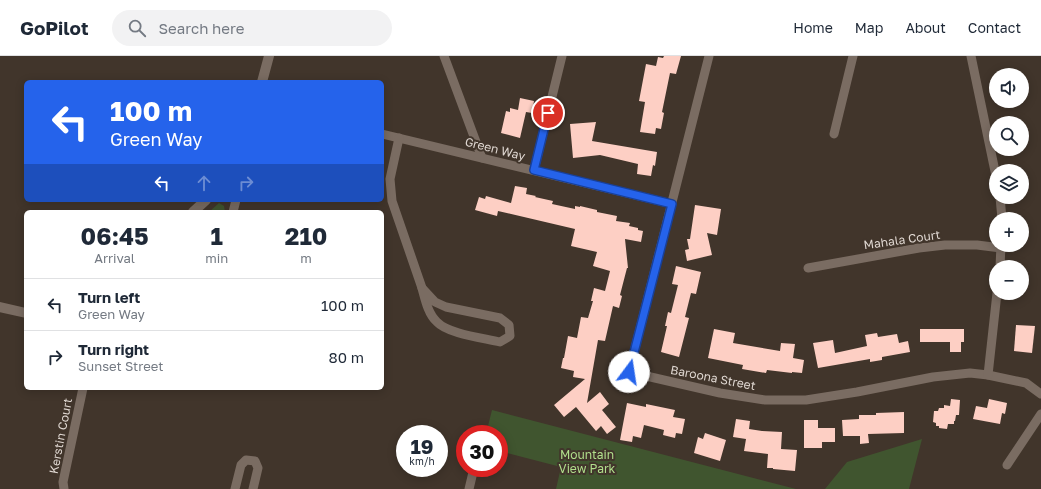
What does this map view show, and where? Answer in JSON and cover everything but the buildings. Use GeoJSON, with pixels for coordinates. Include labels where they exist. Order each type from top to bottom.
{"type":"FeatureCollection","features":[{"type":"Feature","properties":{"kind":"main road"},"geometry":{"type":"LineString","coordinates":[[263,80],[269,56]]}},
{"type":"Feature","properties":{"kind":"main road"},"geometry":{"type":"LineString","coordinates":[[195,210],[204,202]]}},
{"type":"Feature","properties":{"kind":"main road"},"geometry":{"type":"LineString","coordinates":[[0,307],[24,313]]}},
{"type":"Feature","properties":{"kind":"street"},"geometry":{"type":"LineString","coordinates":[[444,56],[482,158]]}},
{"type":"Feature","properties":{"kind":"street"},"geometry":{"type":"LineString","coordinates":[[534,170],[562,56]]}},
{"type":"Feature","properties":{"kind":"street","name":"Baroona Street"},"geometry":{"type":"LineString","coordinates":[[709,56],[629,372],[720,394],[765,400],[806,400],[947,375],[970,373],[1026,383],[1041,395],[1041,401]]}},
{"type":"Feature","properties":{"kind":"street"},"geometry":{"type":"LineString","coordinates":[[834,134],[854,56]]}},
{"type":"Feature","properties":{"kind":"street"},"geometry":{"type":"LineString","coordinates":[[971,56],[994,164]]}},
{"type":"Feature","properties":{"kind":"street","name":"Green Way"},"geometry":{"type":"LineString","coordinates":[[384,134],[672,204]]}},
{"type":"Feature","properties":{"kind":"street"},"geometry":{"type":"LineString","coordinates":[[399,138],[390,179],[392,201],[430,312],[437,322],[449,330],[500,342],[510,336],[509,325],[500,318],[446,307],[435,302],[422,288]]}},
{"type":"Feature","properties":{"kind":"street","name":"Mahala Court"},"geometry":{"type":"LineString","coordinates":[[808,268],[919,248],[945,245],[989,246]]}},
{"type":"Feature","properties":{"kind":"street"},"geometry":{"type":"LineString","coordinates":[[988,375],[996,300]]}},
{"type":"Feature","properties":{"kind":"street","name":"Kerstin Court"},"geometry":{"type":"LineString","coordinates":[[64,489],[64,482],[83,390]]}},
{"type":"Feature","properties":{"kind":"street"},"geometry":{"type":"LineString","coordinates":[[1007,465],[1041,414]]}},
{"type":"Feature","properties":{"kind":"street"},"geometry":{"type":"LineString","coordinates":[[235,489],[242,465],[246,460],[255,461],[258,468],[253,489]]}},
{"type":"Feature","properties":{"kind":"street"},"geometry":{"type":"LineString","coordinates":[[469,489],[472,477]]}},
{"type":"Feature","properties":{"kind":"green space"},"geometry":{"type":"Polygon","coordinates":[[[219,203],[224,206],[225,210],[211,210],[219,203]]]}},
{"type":"Feature","properties":{"kind":"green space","name":"Mountain View Park"},"geometry":{"type":"Polygon","coordinates":[[[492,410],[796,489],[556,489],[561,467],[508,453],[508,425],[488,425],[492,410]]]}},
{"type":"Feature","properties":{"kind":"green space"},"geometry":{"type":"Polygon","coordinates":[[[922,439],[909,489],[825,489],[847,462],[922,439]]]}},
{"type":"Feature","properties":{"kind":"route"},"geometry":{"type":"LineString","coordinates":[[548,113],[534,170],[672,204],[629,372]]}}]}
